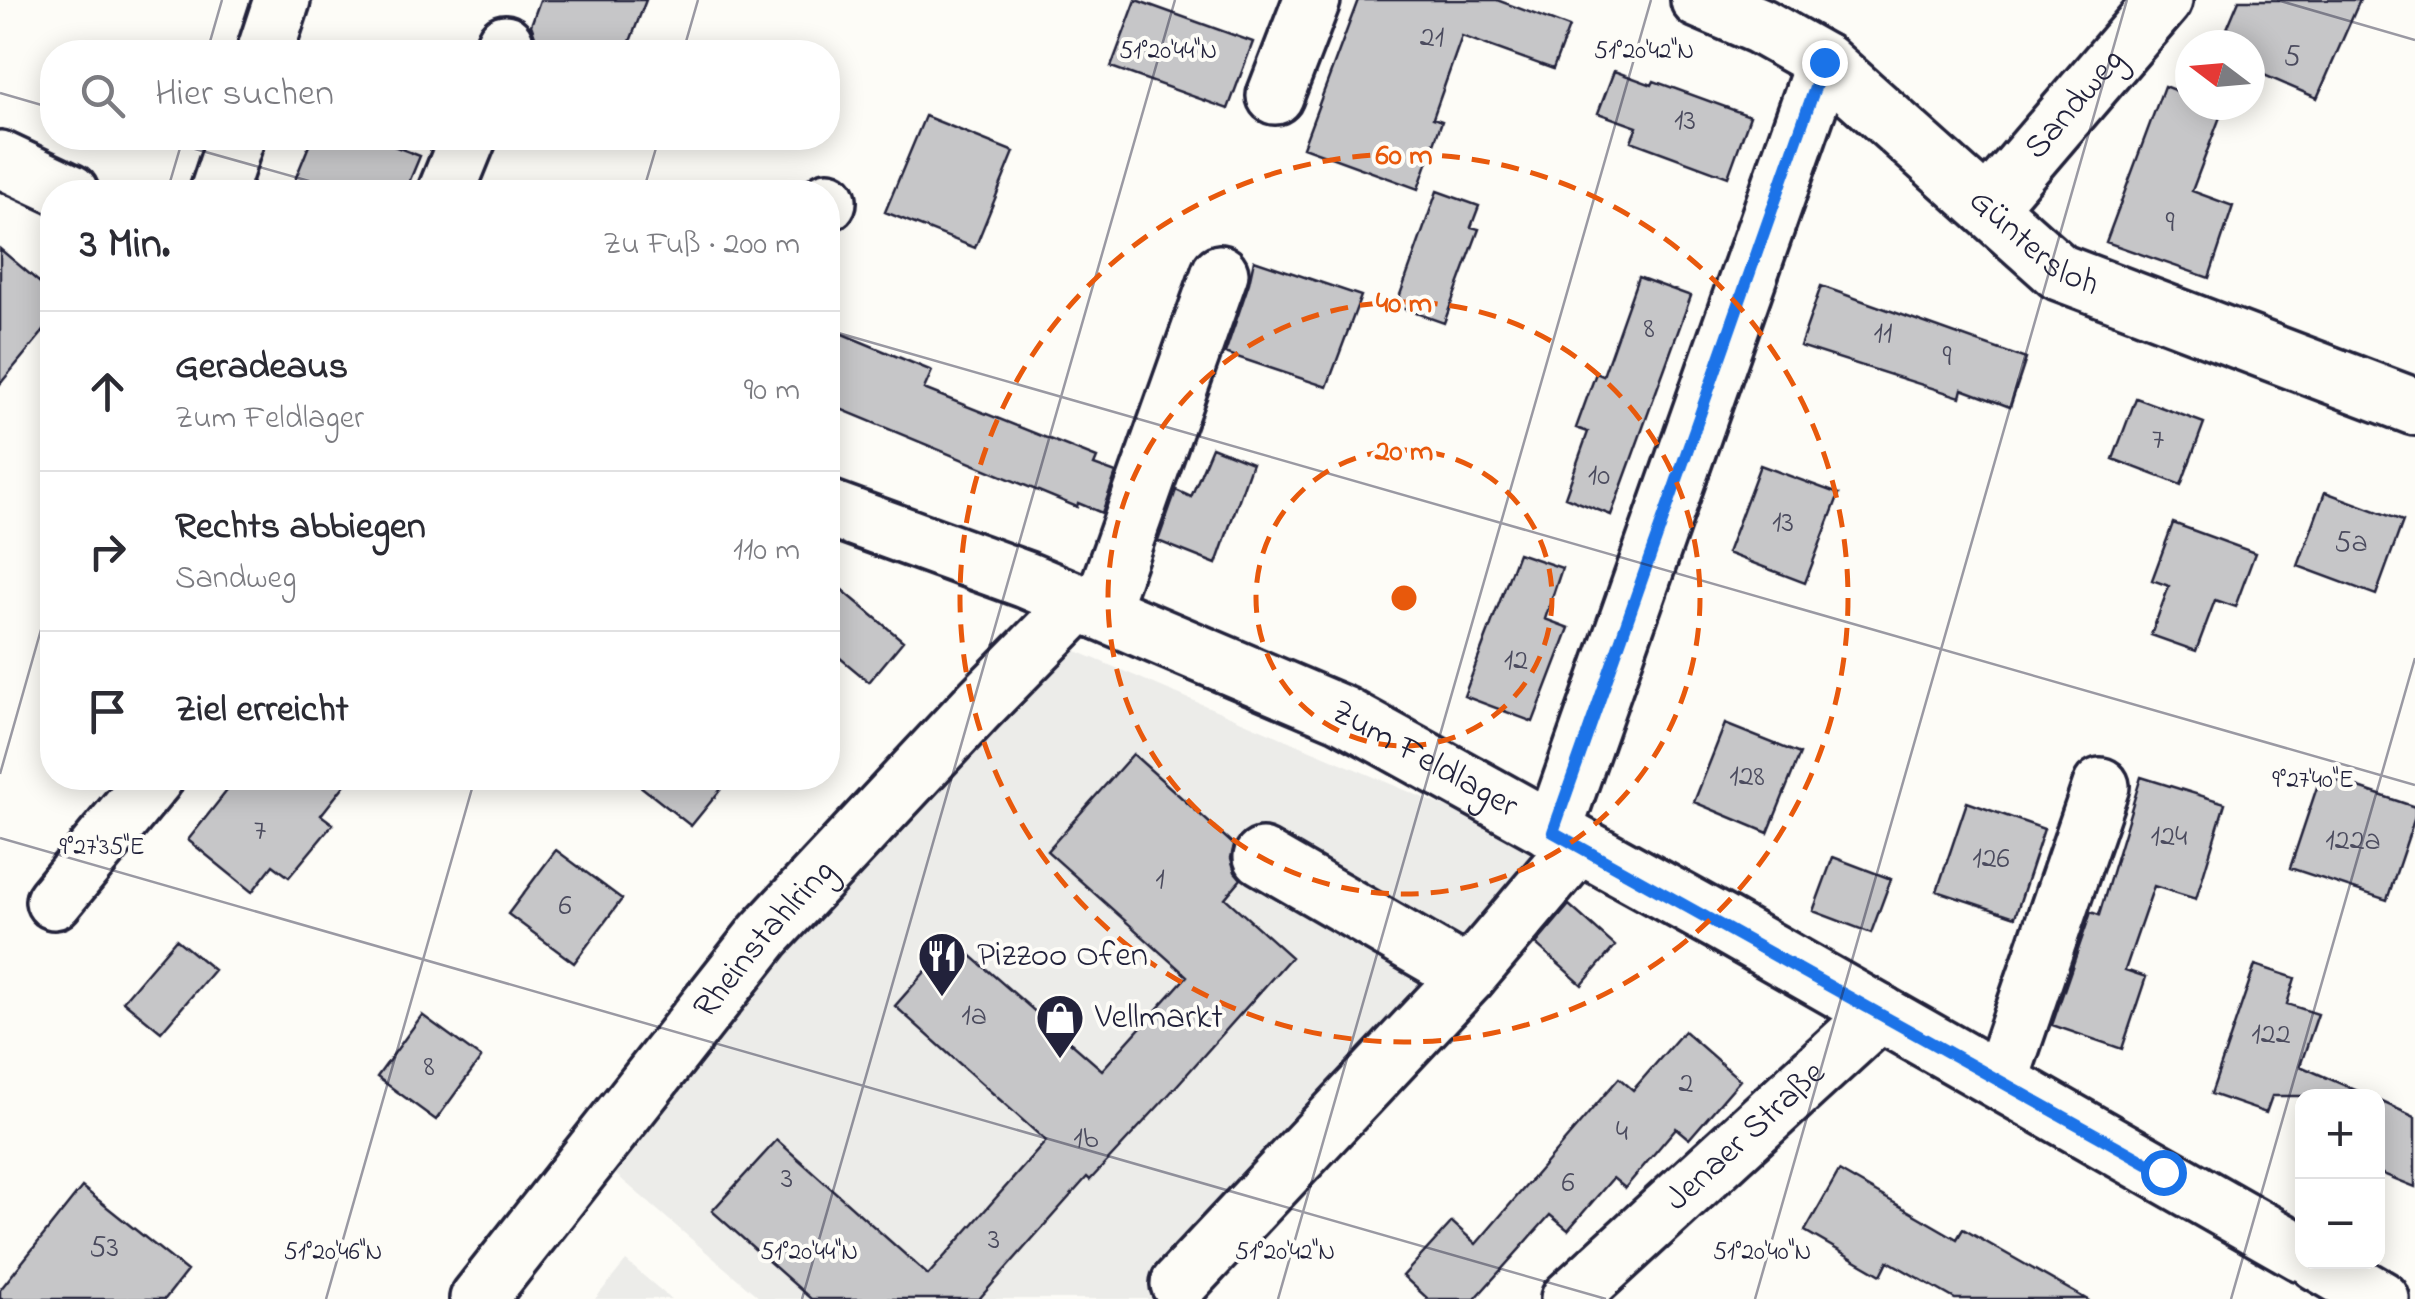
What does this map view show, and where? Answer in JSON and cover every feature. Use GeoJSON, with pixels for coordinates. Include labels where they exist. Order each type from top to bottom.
{"type":"FeatureCollection","features":[{"type":"Feature","properties":{"kind":"street"},"geometry":{"type":"LineString","coordinates":[[269,40],[282,0]]}},
{"type":"Feature","properties":{"kind":"street"},"geometry":{"type":"LineString","coordinates":[[1276,96],[1312,0]]}},
{"type":"Feature","properties":{"kind":"street","name":"Güntersloh"},"geometry":{"type":"LineString","coordinates":[[1699,0],[1760,26],[1824,62],[2059,272],[2415,407]]}},
{"type":"Feature","properties":{"kind":"street","name":"Sandweg"},"geometry":{"type":"LineString","coordinates":[[1987,207],[2164,0]]}},
{"type":"Feature","properties":{"kind":"street"},"geometry":{"type":"LineString","coordinates":[[1179,1284],[1468,976],[1566,839],[1824,62]]}},
{"type":"Feature","properties":{"kind":"street"},"geometry":{"type":"LineString","coordinates":[[222,180],[232,150]]}},
{"type":"Feature","properties":{"kind":"street"},"geometry":{"type":"LineString","coordinates":[[451,180],[463,150]]}},
{"type":"Feature","properties":{"kind":"street"},"geometry":{"type":"LineString","coordinates":[[0,159],[45,180]]}},
{"type":"Feature","properties":{"kind":"street"},"geometry":{"type":"LineString","coordinates":[[1090,606],[1220,273]]}},
{"type":"Feature","properties":{"kind":"street","name":"Zum Feldlager"},"geometry":{"type":"LineString","coordinates":[[840,512],[1090,606],[1342,714],[2295,1249]]}},
{"type":"Feature","properties":{"kind":"street","name":"Rheinstahlring"},"geometry":{"type":"LineString","coordinates":[[478,1299],[764,935],[976,708],[1090,606]]}},
{"type":"Feature","properties":{"kind":"street"},"geometry":{"type":"LineString","coordinates":[[2000,1080],[2101,786]]}},
{"type":"Feature","properties":{"kind":"street"},"geometry":{"type":"LineString","coordinates":[[54,902],[145,790]]}},
{"type":"Feature","properties":{"kind":"street"},"geometry":{"type":"LineString","coordinates":[[1262,857],[1468,976]]}},
{"type":"Feature","properties":{"kind":"street","name":"Jenaer Straße"},"geometry":{"type":"LineString","coordinates":[[1569,1299],[1880,1013]]}},
{"type":"Feature","properties":{"kind":"street"},"geometry":{"type":"LineString","coordinates":[[2329,1269],[2381,1299]]}},
{"type":"Feature","properties":{"kind":"shaded area"},"geometry":{"type":"Polygon","coordinates":[[[1029,631],[1580,864],[1176,1299],[761,1299],[598,1159],[1029,631]]]}},
{"type":"Feature","properties":{"kind":"shaded area"},"geometry":{"type":"Polygon","coordinates":[[[626,1261],[671,1299],[595,1299],[626,1261]]]}},
{"type":"Feature","properties":{"kind":"building"},"geometry":{"type":"Polygon","coordinates":[[[540,0],[646,0],[631,40],[536,40],[531,25],[540,0]]]}},
{"type":"Feature","properties":{"kind":"building"},"geometry":{"type":"Polygon","coordinates":[[[1136,0],[1253,42],[1228,109],[1111,67],[1136,0]]]}},
{"type":"Feature","properties":{"kind":"building"},"geometry":{"type":"Polygon","coordinates":[[[1358,0],[1497,0],[1569,27],[1553,69],[1462,36],[1433,118],[1442,121],[1418,189],[1303,147],[1358,0]]]}},
{"type":"Feature","properties":{"kind":"building"},"geometry":{"type":"Polygon","coordinates":[[[2239,0],[2360,0],[2317,98],[2265,75],[2265,30],[2226,30],[2239,0]]]}},
{"type":"Feature","properties":{"kind":"building"},"geometry":{"type":"Polygon","coordinates":[[[1614,71],[1652,85],[1654,81],[1750,116],[1728,177],[1631,141],[1637,127],[1598,113],[1614,71]]]}},
{"type":"Feature","properties":{"kind":"building"},"geometry":{"type":"Polygon","coordinates":[[[2164,86],[2175,90],[2175,120],[2219,120],[2192,191],[2233,206],[2209,278],[2106,242],[2164,86]]]}},
{"type":"Feature","properties":{"kind":"building"},"geometry":{"type":"Polygon","coordinates":[[[925,116],[1014,152],[975,248],[885,212],[925,116]]]}},
{"type":"Feature","properties":{"kind":"building"},"geometry":{"type":"Polygon","coordinates":[[[307,150],[404,150],[420,156],[410,180],[295,180],[307,150]]]}},
{"type":"Feature","properties":{"kind":"building"},"geometry":{"type":"Polygon","coordinates":[[[1437,191],[1479,206],[1471,227],[1479,229],[1444,323],[1396,306],[1437,191]]]}},
{"type":"Feature","properties":{"kind":"building"},"geometry":{"type":"Polygon","coordinates":[[[0,249],[40,283],[40,336],[0,384],[0,249]]]}},
{"type":"Feature","properties":{"kind":"building"},"geometry":{"type":"Polygon","coordinates":[[[1254,260],[1361,296],[1327,387],[1225,353],[1254,260]]]}},
{"type":"Feature","properties":{"kind":"building"},"geometry":{"type":"Polygon","coordinates":[[[1638,277],[1691,296],[1611,515],[1565,497],[1588,432],[1576,428],[1596,373],[1603,376],[1638,277]]]}},
{"type":"Feature","properties":{"kind":"building"},"geometry":{"type":"Polygon","coordinates":[[[1821,286],[2026,359],[2010,407],[1962,389],[1960,397],[1800,346],[1821,286]]]}},
{"type":"Feature","properties":{"kind":"building"},"geometry":{"type":"Polygon","coordinates":[[[840,333],[932,371],[924,389],[1097,458],[1094,465],[1116,473],[1102,513],[1078,503],[1077,507],[840,409],[840,333]]]}},
{"type":"Feature","properties":{"kind":"building"},"geometry":{"type":"Polygon","coordinates":[[[2136,398],[2204,423],[2181,485],[2113,459],[2136,398]]]}},
{"type":"Feature","properties":{"kind":"building"},"geometry":{"type":"Polygon","coordinates":[[[1212,447],[1252,463],[1216,564],[1158,541],[1176,490],[1191,497],[1212,447]]]}},
{"type":"Feature","properties":{"kind":"building"},"geometry":{"type":"Polygon","coordinates":[[[1760,465],[1839,494],[1805,583],[1727,553],[1760,465]]]}},
{"type":"Feature","properties":{"kind":"building"},"geometry":{"type":"Polygon","coordinates":[[[2325,492],[2403,521],[2376,595],[2298,566],[2325,492]]]}},
{"type":"Feature","properties":{"kind":"building"},"geometry":{"type":"Polygon","coordinates":[[[2173,523],[2255,553],[2235,607],[2215,600],[2196,651],[2151,635],[2169,586],[2152,580],[2173,523]]]}},
{"type":"Feature","properties":{"kind":"building"},"geometry":{"type":"Polygon","coordinates":[[[1518,553],[1562,568],[1545,619],[1569,628],[1533,722],[1464,696],[1518,553]]]}},
{"type":"Feature","properties":{"kind":"building"},"geometry":{"type":"Polygon","coordinates":[[[840,588],[903,641],[869,682],[840,658],[840,588]]]}},
{"type":"Feature","properties":{"kind":"building"},"geometry":{"type":"Polygon","coordinates":[[[1725,724],[1800,754],[1768,833],[1694,802],[1725,724]]]}},
{"type":"Feature","properties":{"kind":"building"},"geometry":{"type":"Polygon","coordinates":[[[1133,754],[1234,845],[1231,858],[1241,879],[1225,898],[1291,957],[979,1299],[811,1299],[712,1211],[777,1140],[928,1275],[1046,1141],[895,1006],[953,940],[1102,1070],[1187,976],[1047,851],[1133,754]]]}},
{"type":"Feature","properties":{"kind":"building"},"geometry":{"type":"Polygon","coordinates":[[[2321,775],[2415,807],[2387,900],[2290,868],[2321,775]]]}},
{"type":"Feature","properties":{"kind":"building"},"geometry":{"type":"Polygon","coordinates":[[[2141,777],[2225,803],[2196,899],[2154,886],[2125,970],[2146,977],[2122,1049],[2052,1025],[2091,912],[2099,915],[2141,777]]]}},
{"type":"Feature","properties":{"kind":"building"},"geometry":{"type":"Polygon","coordinates":[[[228,790],[341,790],[321,815],[333,824],[289,877],[273,865],[252,892],[188,840],[228,790]]]}},
{"type":"Feature","properties":{"kind":"building"},"geometry":{"type":"Polygon","coordinates":[[[645,790],[720,790],[691,826],[645,790]]]}},
{"type":"Feature","properties":{"kind":"building"},"geometry":{"type":"Polygon","coordinates":[[[1967,802],[2044,829],[2015,917],[1937,891],[1967,802]]]}},
{"type":"Feature","properties":{"kind":"building"},"geometry":{"type":"Polygon","coordinates":[[[556,850],[622,899],[574,963],[508,914],[556,850]]]}},
{"type":"Feature","properties":{"kind":"building"},"geometry":{"type":"Polygon","coordinates":[[[1833,857],[1891,879],[1871,933],[1813,911],[1833,857]]]}},
{"type":"Feature","properties":{"kind":"building"},"geometry":{"type":"Polygon","coordinates":[[[1569,905],[1615,946],[1582,985],[1536,944],[1569,905]]]}},
{"type":"Feature","properties":{"kind":"building"},"geometry":{"type":"Polygon","coordinates":[[[176,939],[214,970],[161,1032],[123,1001],[176,939]]]}},
{"type":"Feature","properties":{"kind":"building"},"geometry":{"type":"Polygon","coordinates":[[[2255,965],[2295,978],[2287,1004],[2318,1014],[2300,1066],[2353,1089],[2295,1089],[2295,1096],[2272,1096],[2266,1113],[2211,1094],[2255,965]]]}},
{"type":"Feature","properties":{"kind":"building"},"geometry":{"type":"Polygon","coordinates":[[[422,1015],[481,1058],[436,1120],[377,1077],[422,1015]]]}},
{"type":"Feature","properties":{"kind":"building"},"geometry":{"type":"Polygon","coordinates":[[[1684,1031],[1740,1080],[1689,1139],[1676,1128],[1625,1188],[1613,1178],[1568,1230],[1550,1215],[1475,1299],[1428,1299],[1403,1276],[1452,1222],[1476,1244],[1619,1078],[1633,1090],[1684,1031]]]}},
{"type":"Feature","properties":{"kind":"building"},"geometry":{"type":"Polygon","coordinates":[[[2385,1103],[2415,1117],[2415,1187],[2385,1175],[2385,1103]]]}},
{"type":"Feature","properties":{"kind":"building"},"geometry":{"type":"Polygon","coordinates":[[[1839,1171],[1957,1239],[1963,1229],[2086,1299],[1955,1299],[1888,1261],[1881,1275],[1805,1231],[1839,1171]]]}},
{"type":"Feature","properties":{"kind":"building"},"geometry":{"type":"Polygon","coordinates":[[[82,1187],[187,1271],[165,1299],[0,1299],[0,1290],[82,1187]]]}},
{"type":"Feature","properties":{"kind":"place","name":"Pizzoo Ofen"},"geometry":{"type":"Point","coordinates":[942,998]}},
{"type":"Feature","properties":{"kind":"place","name":"Vellmarkt"},"geometry":{"type":"Point","coordinates":[1060,1060]}},
{"type":"Feature","properties":{"kind":"route"},"geometry":{"type":"LineString","coordinates":[[1824,62],[1553,832],[2163,1172]]}}]}
